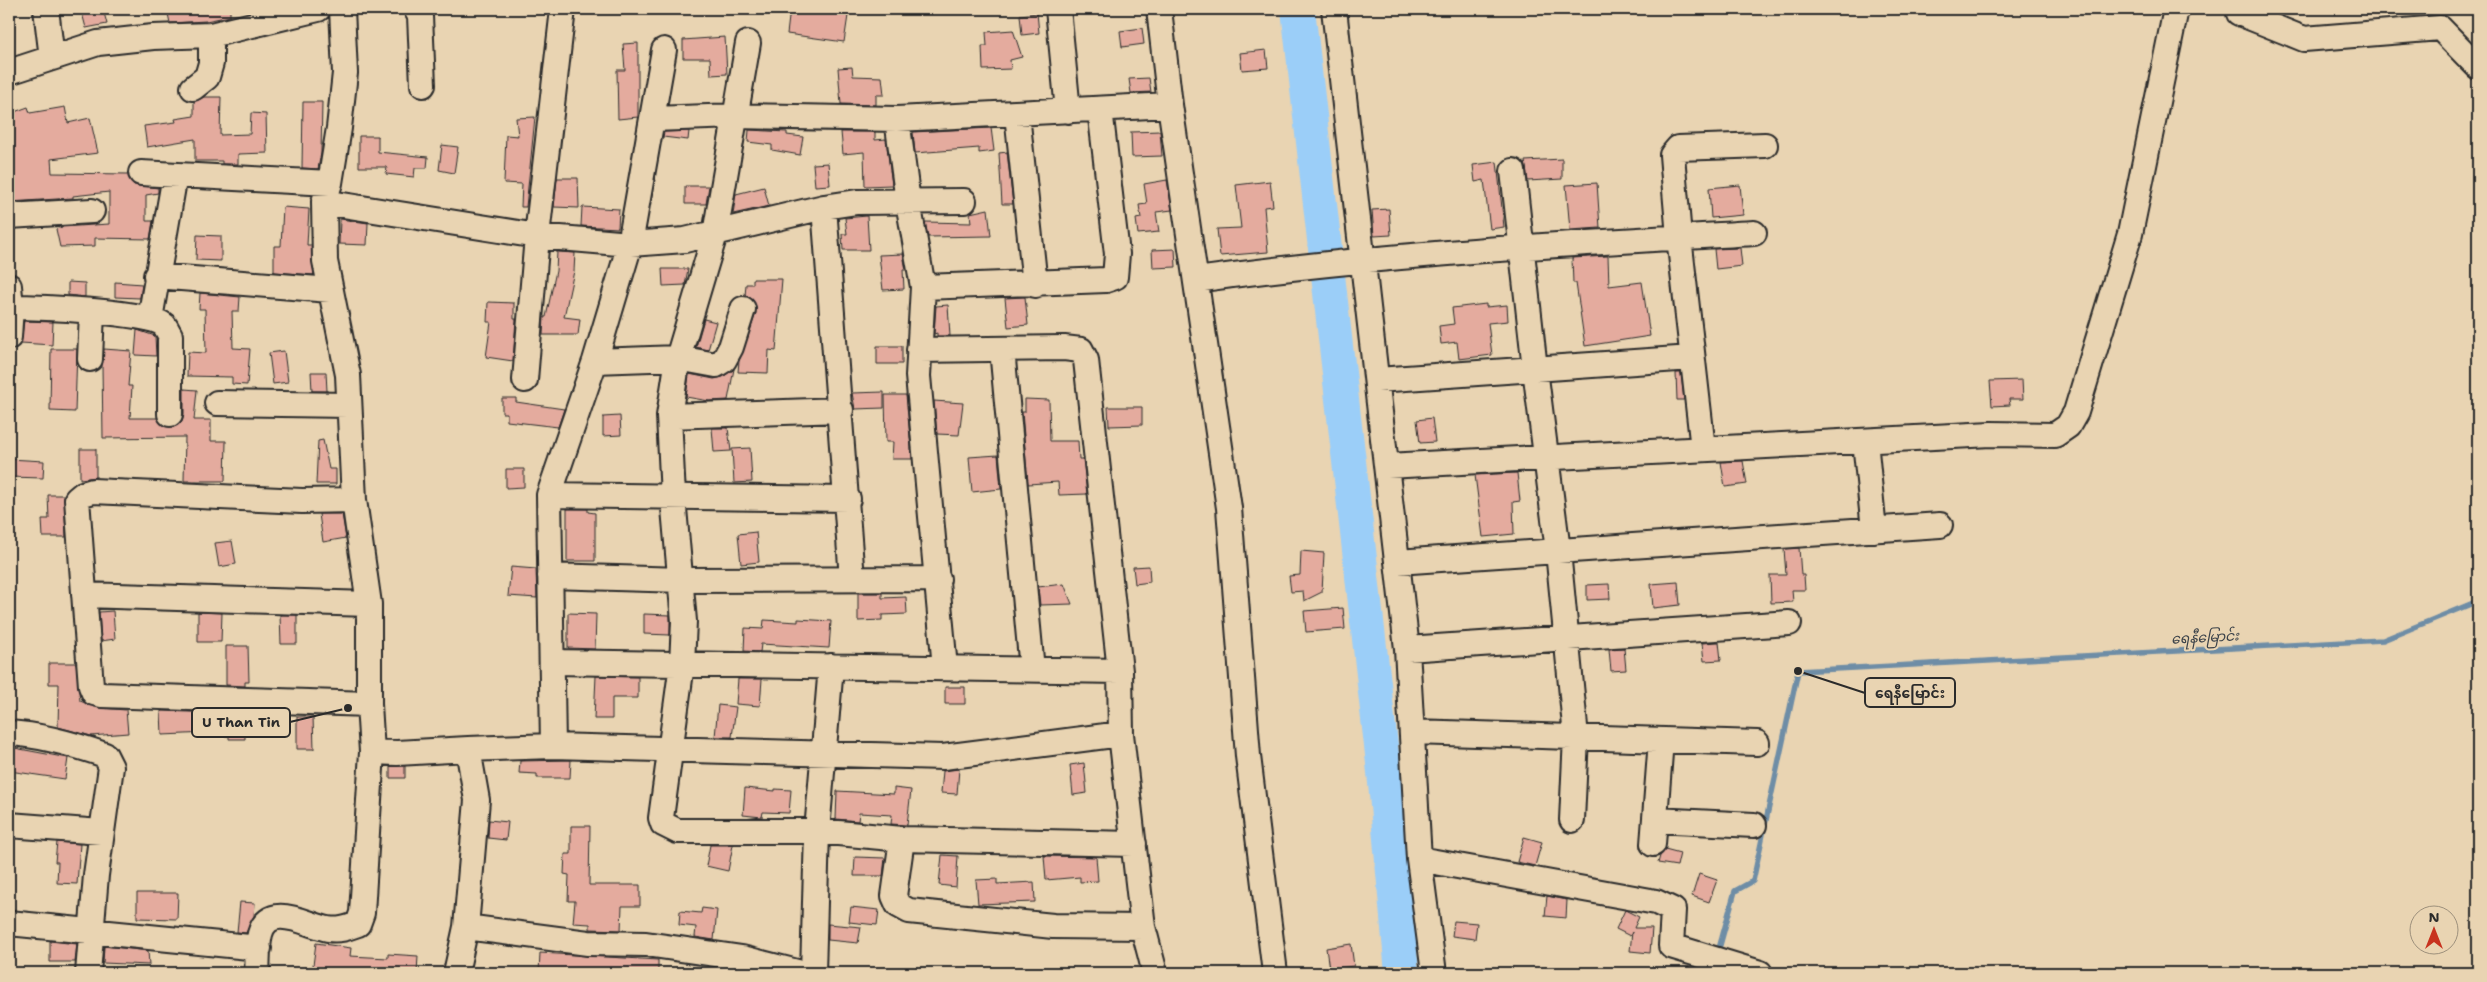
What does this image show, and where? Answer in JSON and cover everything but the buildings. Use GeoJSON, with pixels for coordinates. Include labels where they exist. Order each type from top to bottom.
{"type":"FeatureCollection","features":[{"type":"Feature","properties":{"kind":"street"},"geometry":{"type":"LineString","coordinates":[[46,9],[52,58]]}},
{"type":"Feature","properties":{"kind":"street"},"geometry":{"type":"LineString","coordinates":[[9,72],[98,43],[211,35],[318,9]]}},
{"type":"Feature","properties":{"kind":"street"},"geometry":{"type":"LineString","coordinates":[[257,973],[260,935],[265,924],[275,917],[292,917],[328,929],[342,930],[358,924],[362,913],[372,752],[369,704],[370,604],[354,500],[348,375],[325,261],[327,192],[345,73],[342,9]]}},
{"type":"Feature","properties":{"kind":"street"},"geometry":{"type":"LineString","coordinates":[[416,9],[420,16],[423,85]]}},
{"type":"Feature","properties":{"kind":"street"},"geometry":{"type":"LineString","coordinates":[[524,380],[563,9]]}},
{"type":"Feature","properties":{"kind":"street"},"geometry":{"type":"LineString","coordinates":[[1058,9],[1068,111]]}},
{"type":"Feature","properties":{"kind":"street"},"geometry":{"type":"LineString","coordinates":[[1159,9],[1170,105],[1229,508],[1248,756],[1275,973]]}},
{"type":"Feature","properties":{"kind":"street"},"geometry":{"type":"LineString","coordinates":[[1334,9],[1407,649],[1419,859],[1434,973]]}},
{"type":"Feature","properties":{"kind":"street"},"geometry":{"type":"LineString","coordinates":[[1387,466],[1991,434],[2055,435],[2068,426],[2076,412],[2130,234],[2176,9]]}},
{"type":"Feature","properties":{"kind":"street"},"geometry":{"type":"LineString","coordinates":[[2239,9],[2239,13],[2304,39],[2440,28],[2478,68]]}},
{"type":"Feature","properties":{"kind":"street"},"geometry":{"type":"LineString","coordinates":[[193,88],[208,77],[211,63],[211,35]]}},
{"type":"Feature","properties":{"kind":"street"},"geometry":{"type":"LineString","coordinates":[[748,43],[715,234],[678,358],[669,416],[673,497],[682,580],[684,621],[682,664],[661,818],[663,824],[667,828],[677,831],[817,831],[902,839],[1134,844]]}},
{"type":"Feature","properties":{"kind":"street"},"geometry":{"type":"LineString","coordinates":[[553,746],[549,495],[595,361],[630,244],[664,50]]}},
{"type":"Feature","properties":{"kind":"street"},"geometry":{"type":"LineString","coordinates":[[653,119],[736,116],[897,119],[1170,105]]}},
{"type":"Feature","properties":{"kind":"street"},"geometry":{"type":"LineString","coordinates":[[923,287],[1035,285],[1115,278],[1117,254],[1100,109]]}},
{"type":"Feature","properties":{"kind":"street"},"geometry":{"type":"LineString","coordinates":[[1017,114],[1035,285]]}},
{"type":"Feature","properties":{"kind":"street"},"geometry":{"type":"LineString","coordinates":[[897,119],[908,202],[923,287],[918,376],[945,668]]}},
{"type":"Feature","properties":{"kind":"street"},"geometry":{"type":"LineString","coordinates":[[1703,449],[1679,237],[1672,155],[1678,148],[1766,145]]}},
{"type":"Feature","properties":{"kind":"street"},"geometry":{"type":"LineString","coordinates":[[1514,171],[1535,369],[1558,551],[1576,738],[1572,820]]}},
{"type":"Feature","properties":{"kind":"street"},"geometry":{"type":"LineString","coordinates":[[141,173],[327,192],[538,236],[630,244],[685,240],[824,206],[857,202],[964,201]]}},
{"type":"Feature","properties":{"kind":"street"},"geometry":{"type":"LineString","coordinates":[[150,319],[175,175]]}},
{"type":"Feature","properties":{"kind":"street"},"geometry":{"type":"LineString","coordinates":[[824,206],[848,499],[852,580]]}},
{"type":"Feature","properties":{"kind":"street"},"geometry":{"type":"LineString","coordinates":[[9,216],[92,212]]}},
{"type":"Feature","properties":{"kind":"street"},"geometry":{"type":"LineString","coordinates":[[1196,280],[1291,267],[1363,260],[1521,247],[1754,233]]}},
{"type":"Feature","properties":{"kind":"street"},"geometry":{"type":"LineString","coordinates":[[156,276],[330,290]]}},
{"type":"Feature","properties":{"kind":"street"},"geometry":{"type":"LineString","coordinates":[[9,336],[9,300],[150,319],[164,325],[170,335],[170,414]]}},
{"type":"Feature","properties":{"kind":"street"},"geometry":{"type":"LineString","coordinates":[[595,361],[678,358],[716,365],[724,360],[731,347],[743,309]]}},
{"type":"Feature","properties":{"kind":"street"},"geometry":{"type":"LineString","coordinates":[[90,359],[92,312]]}},
{"type":"Feature","properties":{"kind":"street"},"geometry":{"type":"LineString","coordinates":[[1002,349],[1032,670]]}},
{"type":"Feature","properties":{"kind":"street"},"geometry":{"type":"LineString","coordinates":[[919,350],[1081,350],[1086,360],[1120,671],[1120,734],[1143,928],[1155,973]]}},
{"type":"Feature","properties":{"kind":"street"},"geometry":{"type":"LineString","coordinates":[[1377,380],[1692,358]]}},
{"type":"Feature","properties":{"kind":"street"},"geometry":{"type":"LineString","coordinates":[[217,403],[349,405]]}},
{"type":"Feature","properties":{"kind":"street"},"geometry":{"type":"LineString","coordinates":[[669,416],[841,410]]}},
{"type":"Feature","properties":{"kind":"street"},"geometry":{"type":"LineString","coordinates":[[1865,441],[1874,530]]}},
{"type":"Feature","properties":{"kind":"street"},"geometry":{"type":"LineString","coordinates":[[354,500],[302,502],[93,491],[83,494],[78,499],[84,595],[91,686],[94,693],[110,696],[369,704]]}},
{"type":"Feature","properties":{"kind":"street"},"geometry":{"type":"LineString","coordinates":[[549,495],[848,499]]}},
{"type":"Feature","properties":{"kind":"street"},"geometry":{"type":"LineString","coordinates":[[1397,562],[1940,525]]}},
{"type":"Feature","properties":{"kind":"street"},"geometry":{"type":"LineString","coordinates":[[550,576],[682,580],[938,579]]}},
{"type":"Feature","properties":{"kind":"street"},"geometry":{"type":"LineString","coordinates":[[84,595],[370,604]]}},
{"type":"Feature","properties":{"kind":"street"},"geometry":{"type":"LineString","coordinates":[[1407,649],[1789,623]]}},
{"type":"Feature","properties":{"kind":"street"},"geometry":{"type":"LineString","coordinates":[[552,662],[1120,671]]}},
{"type":"Feature","properties":{"kind":"street"},"geometry":{"type":"LineString","coordinates":[[813,973],[817,831],[832,666]]}},
{"type":"Feature","properties":{"kind":"street"},"geometry":{"type":"LineString","coordinates":[[1413,732],[1756,743]]}},
{"type":"Feature","properties":{"kind":"street"},"geometry":{"type":"LineString","coordinates":[[9,733],[30,734],[66,742],[104,755],[111,767],[101,832],[88,973]]}},
{"type":"Feature","properties":{"kind":"street"},"geometry":{"type":"LineString","coordinates":[[372,752],[397,753],[468,748],[553,746],[943,757],[1120,734]]}},
{"type":"Feature","properties":{"kind":"street"},"geometry":{"type":"LineString","coordinates":[[1653,844],[1661,740]]}},
{"type":"Feature","properties":{"kind":"street"},"geometry":{"type":"LineString","coordinates":[[456,973],[466,928],[477,800],[468,748]]}},
{"type":"Feature","properties":{"kind":"street"},"geometry":{"type":"LineString","coordinates":[[1655,820],[1754,825]]}},
{"type":"Feature","properties":{"kind":"street"},"geometry":{"type":"LineString","coordinates":[[9,825],[101,832]]}},
{"type":"Feature","properties":{"kind":"street"},"geometry":{"type":"LineString","coordinates":[[902,839],[894,896],[898,905],[908,910],[1053,926],[1143,928]]}},
{"type":"Feature","properties":{"kind":"street"},"geometry":{"type":"LineString","coordinates":[[1419,859],[1656,902],[1673,910],[1671,946],[1760,973]]}},
{"type":"Feature","properties":{"kind":"street"},"geometry":{"type":"LineString","coordinates":[[9,924],[92,930],[259,948]]}},
{"type":"Feature","properties":{"kind":"street"},"geometry":{"type":"LineString","coordinates":[[466,928],[588,943],[646,944],[742,958],[802,973]]}},
{"type":"Feature","properties":{"kind":"waterway"},"geometry":{"type":"LineString","coordinates":[[1298,9],[1384,772],[1402,973]]}},
{"type":"Feature","properties":{"kind":"waterway","name":"ရေနီမြောင်း"},"geometry":{"type":"LineString","coordinates":[[1720,945],[1735,891],[1753,881],[1798,671],[2383,640],[2478,601]]}},
{"type":"Feature","properties":{"kind":"place","name":"ရေနီမြောင်း"},"geometry":{"type":"Point","coordinates":[1798,671]}},
{"type":"Feature","properties":{"kind":"place","name":"U Than Tin"},"geometry":{"type":"Point","coordinates":[348,708]}}]}
